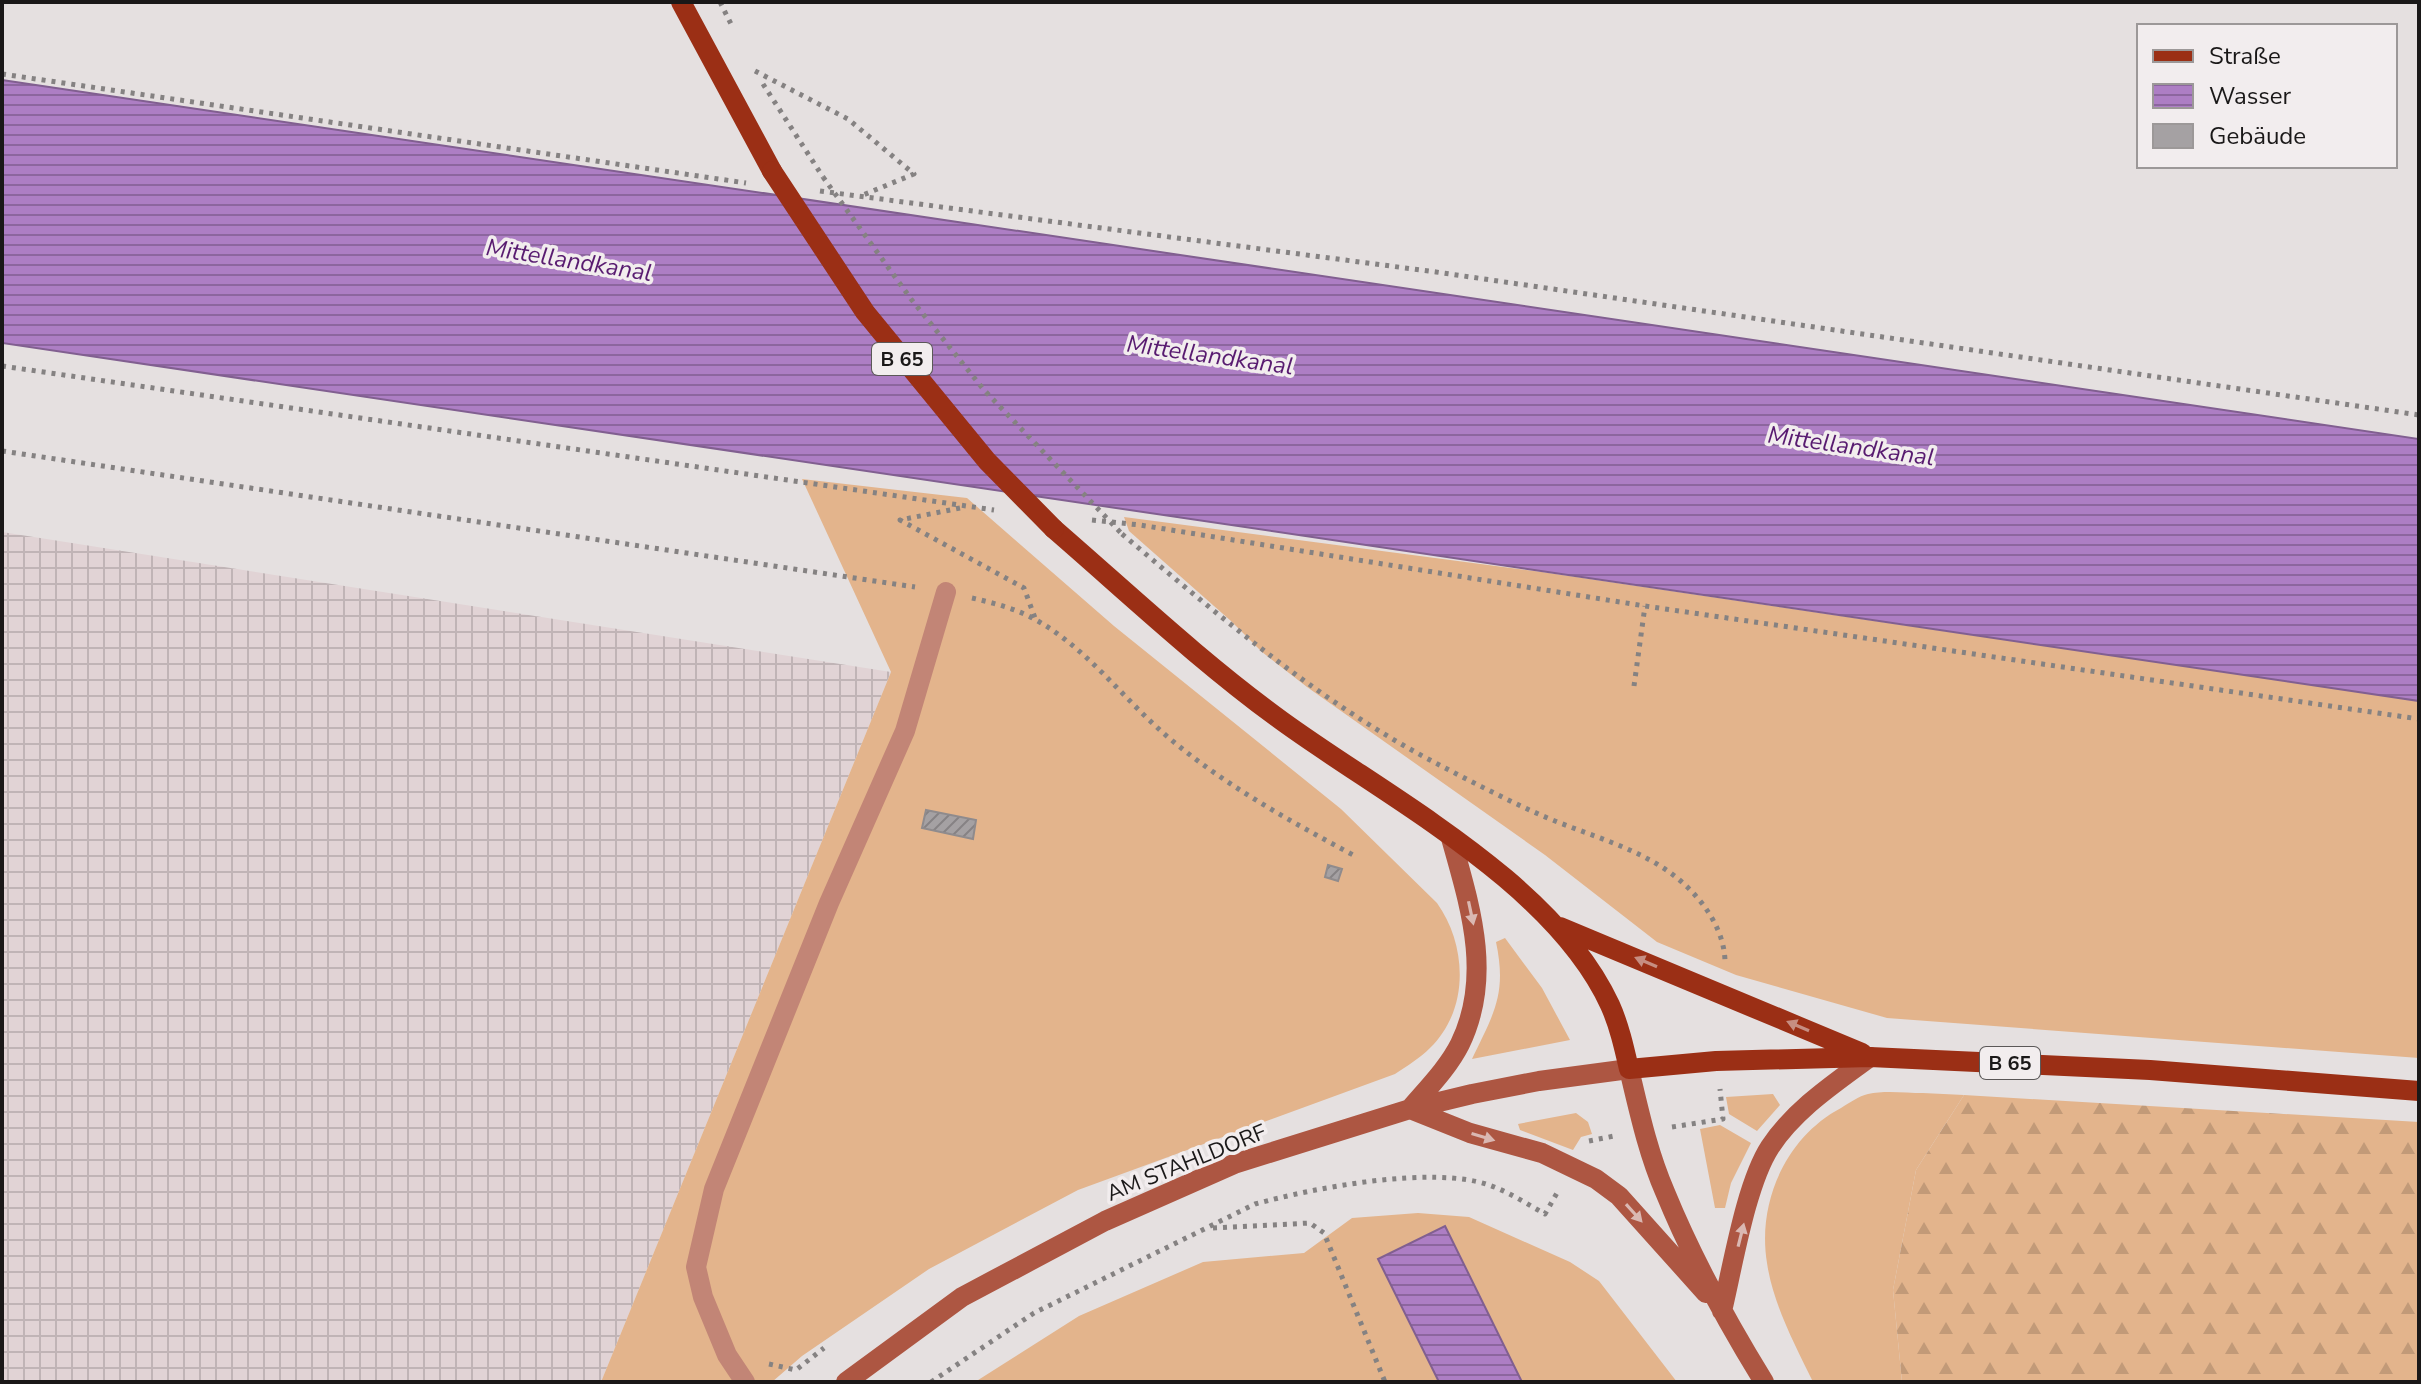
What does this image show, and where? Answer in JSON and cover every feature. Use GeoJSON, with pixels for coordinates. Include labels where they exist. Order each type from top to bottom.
{"type":"FeatureCollection","features":[{"type":"Feature","properties":{"kind":"main road","name":"B 65"},"geometry":{"type":"LineString","coordinates":[[681,2],[772,171],[865,312],[987,461],[1054,529],[1194,652],[1281,720],[1517,887],[1556,925],[1590,969],[1610,1005],[1629,1069],[1716,1061],[1870,1057],[2150,1070],[2419,1091]]}},
{"type":"Feature","properties":{"kind":"main road"},"geometry":{"type":"LineString","coordinates":[[1451,838],[1471,909],[1478,983],[1459,1045],[1410,1109],[1470,1133],[1542,1153],[1596,1179],[1619,1196],[1722,1311]]}},
{"type":"Feature","properties":{"kind":"main road","name":"B 65"},"geometry":{"type":"LineString","coordinates":[[1556,925],[1870,1057]]}},
{"type":"Feature","properties":{"kind":"main road"},"geometry":{"type":"LineString","coordinates":[[1722,1311],[1756,1174],[1770,1147],[1806,1107],[1870,1057]]}},
{"type":"Feature","properties":{"kind":"main road"},"geometry":{"type":"LineString","coordinates":[[1629,1069],[1643,1131],[1664,1192],[1722,1311],[1764,1382]]}},
{"type":"Feature","properties":{"kind":"main road","name":"AM STAHLDORF"},"geometry":{"type":"LineString","coordinates":[[846,1382],[962,1297],[1105,1221],[1234,1164],[1410,1109],[1539,1081],[1629,1069]]}},
{"type":"Feature","properties":{"kind":"lane"},"geometry":{"type":"LineString","coordinates":[[745,1382],[727,1355],[703,1297],[696,1267],[714,1189],[829,903],[905,731],[946,592]]}},
{"type":"Feature","properties":{"kind":"path"},"geometry":{"type":"LineString","coordinates":[[1718,992],[1725,969],[1722,936],[1695,895],[1676,877],[1639,854],[1534,812],[1374,729],[1229,625],[1122,534],[984,390],[911,299],[823,177],[755,71],[848,119],[914,174],[862,195],[1452,274],[2419,415]]}},
{"type":"Feature","properties":{"kind":"path"},"geometry":{"type":"LineString","coordinates":[[2,74],[693,177]]}},
{"type":"Feature","properties":{"kind":"path"},"geometry":{"type":"LineString","coordinates":[[2,366],[996,511]]}},
{"type":"Feature","properties":{"kind":"path"},"geometry":{"type":"LineString","coordinates":[[2,451],[946,592],[997,603],[1035,619],[1069,642],[1169,738],[1253,800],[1355,856]]}},
{"type":"Feature","properties":{"kind":"path"},"geometry":{"type":"LineString","coordinates":[[965,507],[900,520],[1024,588],[1035,619]]}},
{"type":"Feature","properties":{"kind":"path"},"geometry":{"type":"LineString","coordinates":[[1092,520],[1140,525],[1645,606],[2419,719]]}},
{"type":"Feature","properties":{"kind":"path"},"geometry":{"type":"LineString","coordinates":[[1634,686],[1645,606]]}},
{"type":"Feature","properties":{"kind":"path"},"geometry":{"type":"LineString","coordinates":[[1716,1061],[1723,1119]]}},
{"type":"Feature","properties":{"kind":"path"},"geometry":{"type":"LineString","coordinates":[[931,1382],[1034,1313],[1255,1204],[1411,1177],[1441,1177],[1487,1185],[1545,1214]]}},
{"type":"Feature","properties":{"kind":"path"},"geometry":{"type":"LineString","coordinates":[[1208,1229],[1310,1223],[1324,1233],[1385,1382]]}},
{"type":"Feature","properties":{"kind":"path"},"geometry":{"type":"LineString","coordinates":[[727,1355],[796,1370],[824,1348]]}},
{"type":"Feature","properties":{"kind":"shaded area"},"geometry":{"type":"Polygon","coordinates":[[[2,532],[891,672],[601,1382],[2,1382],[2,532]]]}},
{"type":"Feature","properties":{"kind":"green space"},"geometry":{"type":"Polygon","coordinates":[[[802,479],[967,498],[1114,626],[1341,809],[1437,903],[1447,920],[1459,957],[1458,996],[1443,1032],[1426,1052],[1395,1074],[1078,1190],[929,1269],[802,1356],[772,1382],[601,1382],[891,672],[802,479]]]}},
{"type":"Feature","properties":{"kind":"green space"},"geometry":{"type":"Polygon","coordinates":[[[1124,517],[1542,572],[2419,701],[2419,1058],[1887,1018],[1736,975],[1657,942],[1545,855],[1262,652],[1129,531],[1124,517]]]}},
{"type":"Feature","properties":{"kind":"green space"},"geometry":{"type":"Polygon","coordinates":[[[1505,938],[1542,988],[1570,1040],[1472,1059],[1496,1003],[1500,976],[1496,942],[1505,938]]]}},
{"type":"Feature","properties":{"kind":"green space"},"geometry":{"type":"Polygon","coordinates":[[[1888,1092],[1964,1095],[1916,1170],[1893,1290],[1902,1382],[1813,1382],[1774,1294],[1767,1263],[1767,1217],[1780,1174],[1805,1136],[1822,1120],[1854,1100],[1868,1094],[1888,1092]]]}},
{"type":"Feature","properties":{"kind":"green space"},"geometry":{"type":"Polygon","coordinates":[[[1773,1094],[1780,1105],[1757,1131],[1729,1114],[1726,1097],[1773,1094]]]}},
{"type":"Feature","properties":{"kind":"green space"},"geometry":{"type":"Polygon","coordinates":[[[1964,1095],[2419,1122],[2419,1382],[1902,1382],[1893,1290],[1916,1170],[1964,1095]]]}},
{"type":"Feature","properties":{"kind":"green space"},"geometry":{"type":"Polygon","coordinates":[[[1576,1113],[1588,1122],[1592,1134],[1581,1137],[1573,1150],[1520,1130],[1518,1124],[1576,1113]]]}},
{"type":"Feature","properties":{"kind":"green space"},"geometry":{"type":"Polygon","coordinates":[[[1720,1125],[1751,1143],[1731,1183],[1725,1208],[1715,1208],[1700,1129],[1720,1125]]]}},
{"type":"Feature","properties":{"kind":"green space"},"geometry":{"type":"Polygon","coordinates":[[[1418,1213],[1469,1217],[1570,1262],[1599,1281],[1677,1382],[975,1382],[1079,1316],[1203,1262],[1304,1253],[1352,1218],[1418,1213]]]}},
{"type":"Feature","properties":{"kind":"water","name":"Mittellandkanal"},"geometry":{"type":"Polygon","coordinates":[[[2,80],[2419,439],[2419,701],[2,343],[2,80]]]}},
{"type":"Feature","properties":{"kind":"water"},"geometry":{"type":"Polygon","coordinates":[[[1445,1226],[1522,1382],[1439,1382],[1378,1259],[1445,1226]]]}},
{"type":"Feature","properties":{"kind":"building"},"geometry":{"type":"Polygon","coordinates":[[[926,810],[976,820],[973,839],[922,828],[926,810]]]}},
{"type":"Feature","properties":{"kind":"building"},"geometry":{"type":"Polygon","coordinates":[[[1328,865],[1342,869],[1338,881],[1325,877],[1328,865]]]}}]}
